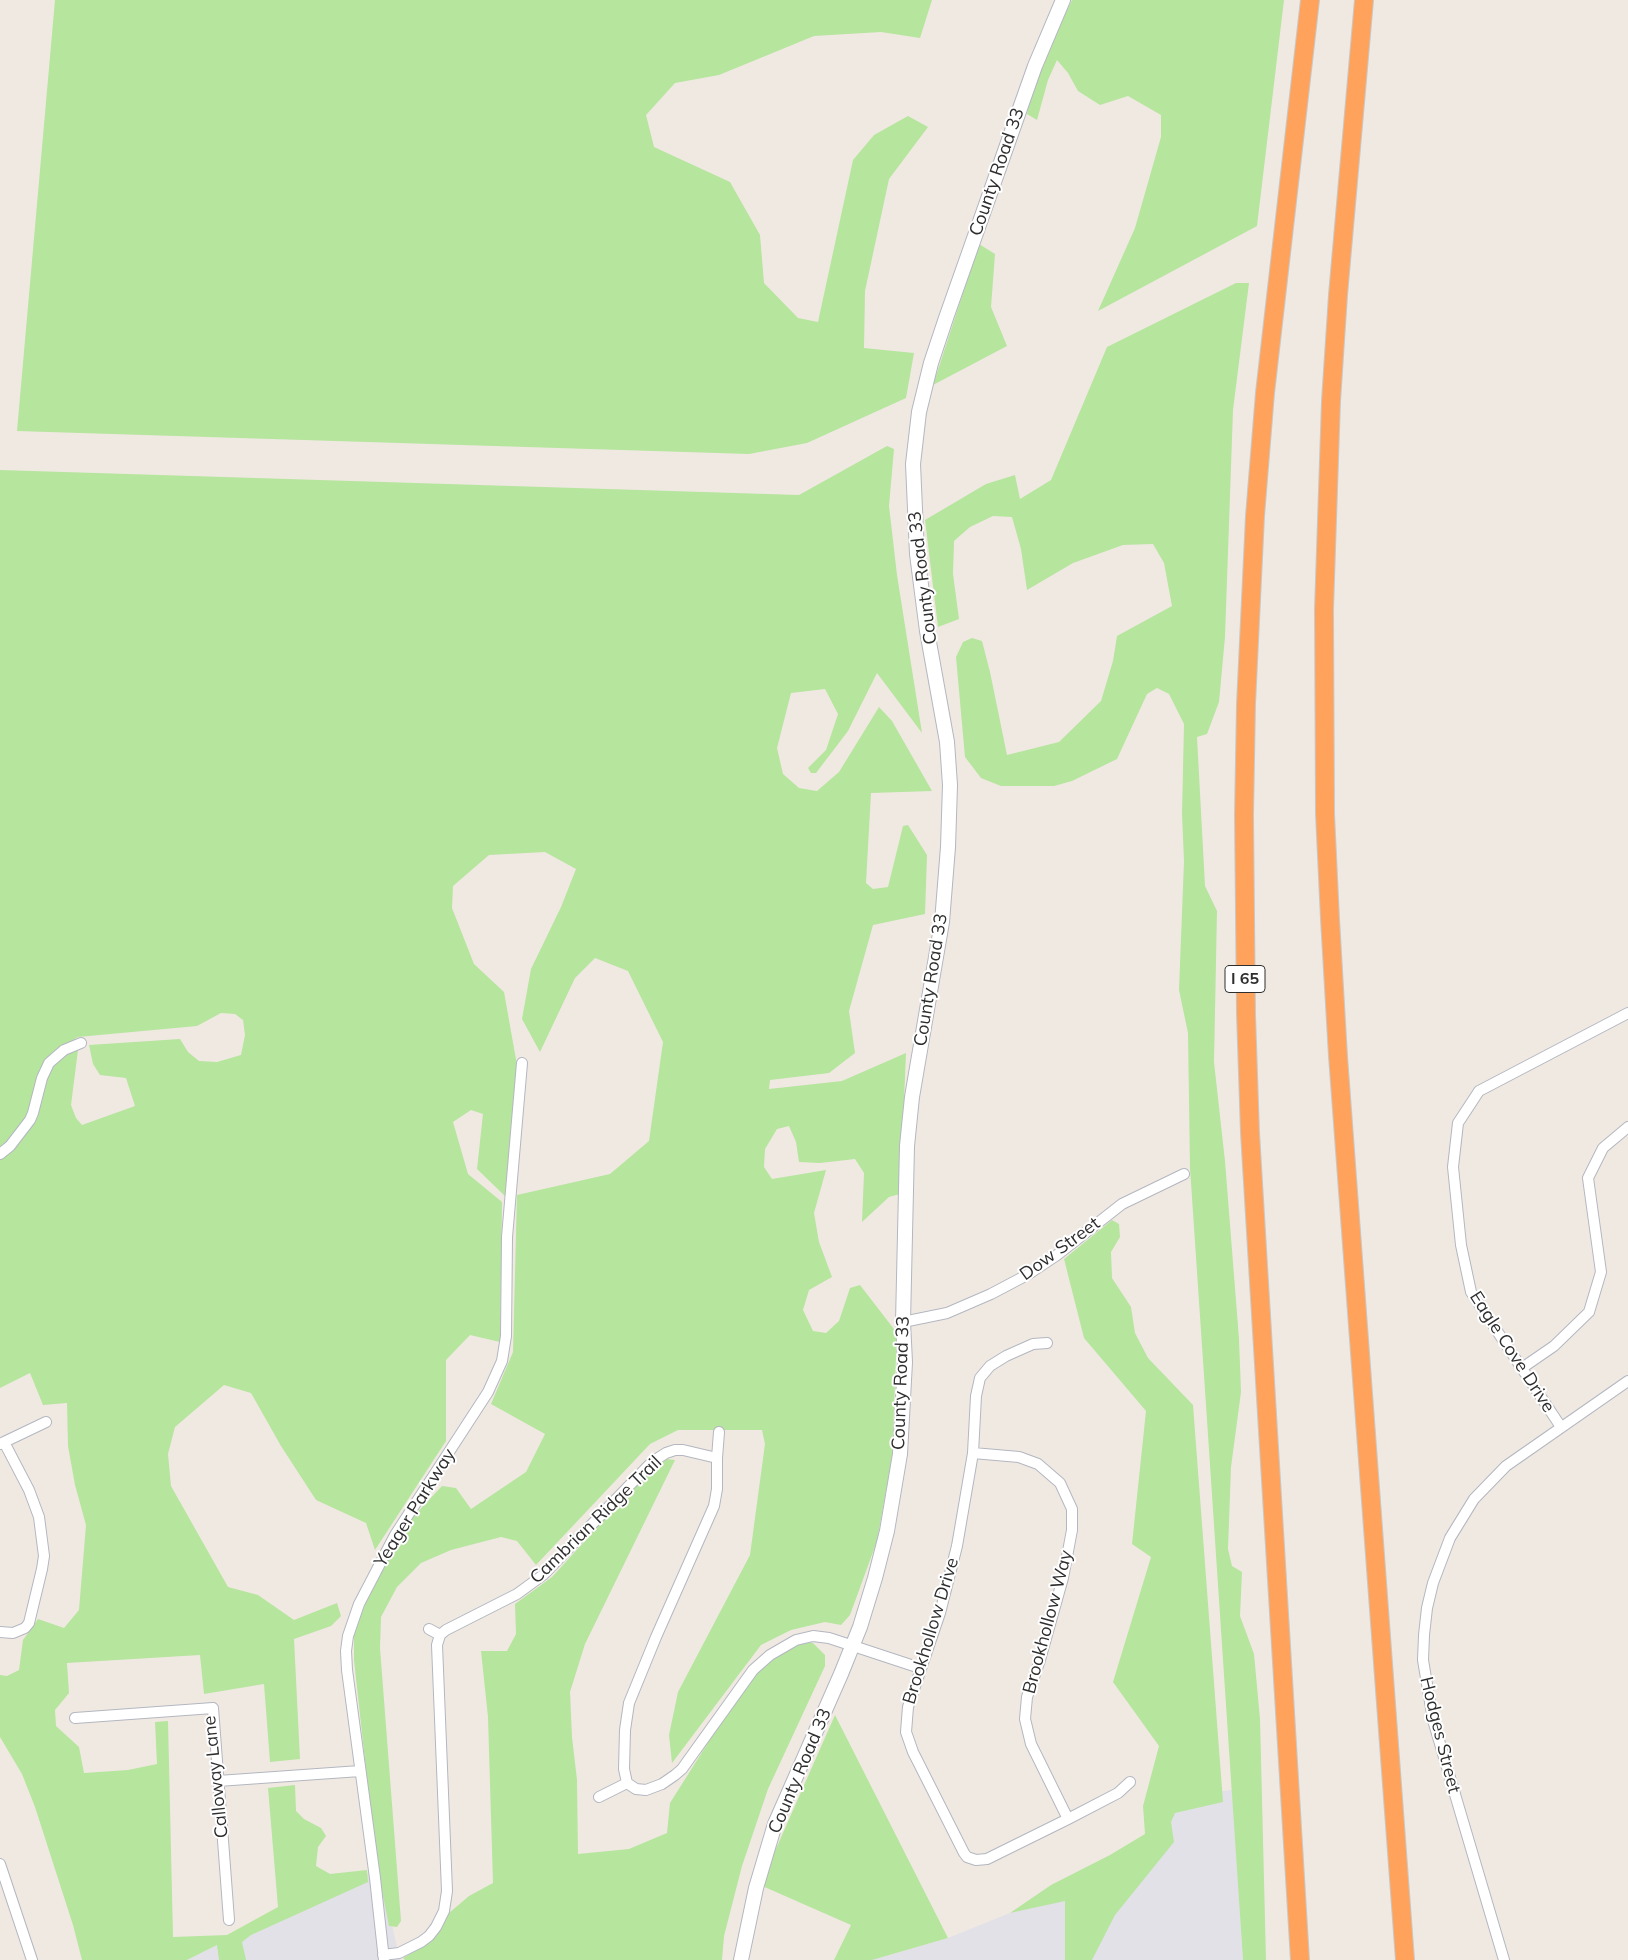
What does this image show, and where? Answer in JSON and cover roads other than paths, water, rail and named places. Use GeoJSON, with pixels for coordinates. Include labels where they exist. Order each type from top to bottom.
{"type":"FeatureCollection","features":[{"type":"Feature","properties":{"kind":"highway","name":"I 65"},"geometry":{"type":"LineString","coordinates":[[1300,1960],[1250,1133],[1245,984],[1244,815],[1246,704],[1255,516],[1265,393],[1310,0]]}},
{"type":"Feature","properties":{"kind":"highway"},"geometry":{"type":"LineString","coordinates":[[1364,0],[1338,295],[1331,401],[1324,610],[1325,814],[1338,1056],[1406,1960]]}},
{"type":"Feature","properties":{"kind":"street","name":"County Road 33"},"geometry":{"type":"LineString","coordinates":[[741,1960],[756,1888],[775,1824],[826,1710],[852,1645],[875,1578],[887,1531],[896,1482],[905,1362],[903,1322],[907,1146],[912,1097],[942,922],[948,847],[950,785],[947,742],[927,631],[917,554],[913,489],[915,434],[931,363],[946,318],[1035,66],[1063,0]]}},
{"type":"Feature","properties":{"kind":"street","name":"Eagle Cove Drive"},"geometry":{"type":"LineString","coordinates":[[1561,1427],[1471,1292],[1461,1245],[1453,1167],[1458,1123],[1479,1091],[1628,1014]]}},
{"type":"Feature","properties":{"kind":"street"},"geometry":{"type":"LineString","coordinates":[[0,1154],[10,1146],[34,1113],[42,1078],[49,1063],[64,1050],[81,1043]]}},
{"type":"Feature","properties":{"kind":"street","name":"Yeager Parkway"},"geometry":{"type":"LineString","coordinates":[[384,1958],[346,1651],[352,1623],[368,1585],[403,1521],[488,1392],[505,1351],[507,1237],[522,1063]]}},
{"type":"Feature","properties":{"kind":"street"},"geometry":{"type":"LineString","coordinates":[[1522,1368],[1554,1346],[1589,1312],[1601,1272],[1588,1178],[1603,1148],[1628,1126]]}},
{"type":"Feature","properties":{"kind":"street","name":"Dow Street"},"geometry":{"type":"LineString","coordinates":[[903,1322],[947,1313],[983,1298],[1028,1275],[1058,1255],[1122,1204],[1184,1174]]}},
{"type":"Feature","properties":{"kind":"street","name":"Brookhollow Drive"},"geometry":{"type":"LineString","coordinates":[[1047,1343],[1033,1344],[1016,1351],[990,1366],[980,1378],[976,1396],[973,1453],[964,1512],[950,1578],[931,1643],[920,1668],[906,1715],[908,1740],[912,1752],[967,1856],[976,1860],[987,1859],[1118,1794],[1130,1782]]}},
{"type":"Feature","properties":{"kind":"street","name":"Hodges Street"},"geometry":{"type":"LineString","coordinates":[[1504,1960],[1433,1720],[1426,1684],[1423,1660],[1424,1635],[1433,1583],[1450,1538],[1474,1499],[1506,1466],[1628,1381]]}},
{"type":"Feature","properties":{"kind":"street"},"geometry":{"type":"LineString","coordinates":[[0,1632],[14,1633],[25,1628],[29,1623],[44,1556],[39,1517],[29,1490],[2,1443],[46,1422]]}},
{"type":"Feature","properties":{"kind":"street"},"geometry":{"type":"LineString","coordinates":[[626,1783],[624,1730],[629,1703],[714,1506],[717,1489],[719,1432]]}},
{"type":"Feature","properties":{"kind":"street","name":"Cambrian Ridge Trail"},"geometry":{"type":"LineString","coordinates":[[440,1635],[446,1630],[517,1594],[538,1579],[652,1462],[666,1452],[683,1450],[717,1458]]}},
{"type":"Feature","properties":{"kind":"street","name":"Brookhollow Way"},"geometry":{"type":"LineString","coordinates":[[973,1453],[1019,1457],[1038,1464],[1060,1483],[1072,1509],[1072,1530],[1063,1578],[1043,1651],[1027,1697],[1025,1719],[1031,1744],[1068,1819]]}},
{"type":"Feature","properties":{"kind":"street"},"geometry":{"type":"LineString","coordinates":[[384,1958],[421,1942],[436,1927],[444,1910],[446,1891],[437,1645],[440,1635],[429,1629]]}},
{"type":"Feature","properties":{"kind":"street"},"geometry":{"type":"LineString","coordinates":[[626,1783],[636,1789],[646,1790],[662,1784],[675,1775],[682,1769],[753,1670],[781,1648],[796,1640],[813,1636],[829,1638],[920,1668]]}},
{"type":"Feature","properties":{"kind":"street","name":"Calloway Lane"},"geometry":{"type":"LineString","coordinates":[[75,1718],[213,1708],[229,1920]]}},
{"type":"Feature","properties":{"kind":"street"},"geometry":{"type":"LineString","coordinates":[[218,1781],[360,1771]]}},
{"type":"Feature","properties":{"kind":"street"},"geometry":{"type":"LineString","coordinates":[[599,1797],[626,1783]]}},
{"type":"Feature","properties":{"kind":"street"},"geometry":{"type":"LineString","coordinates":[[0,1864],[32,1960]]}}]}
